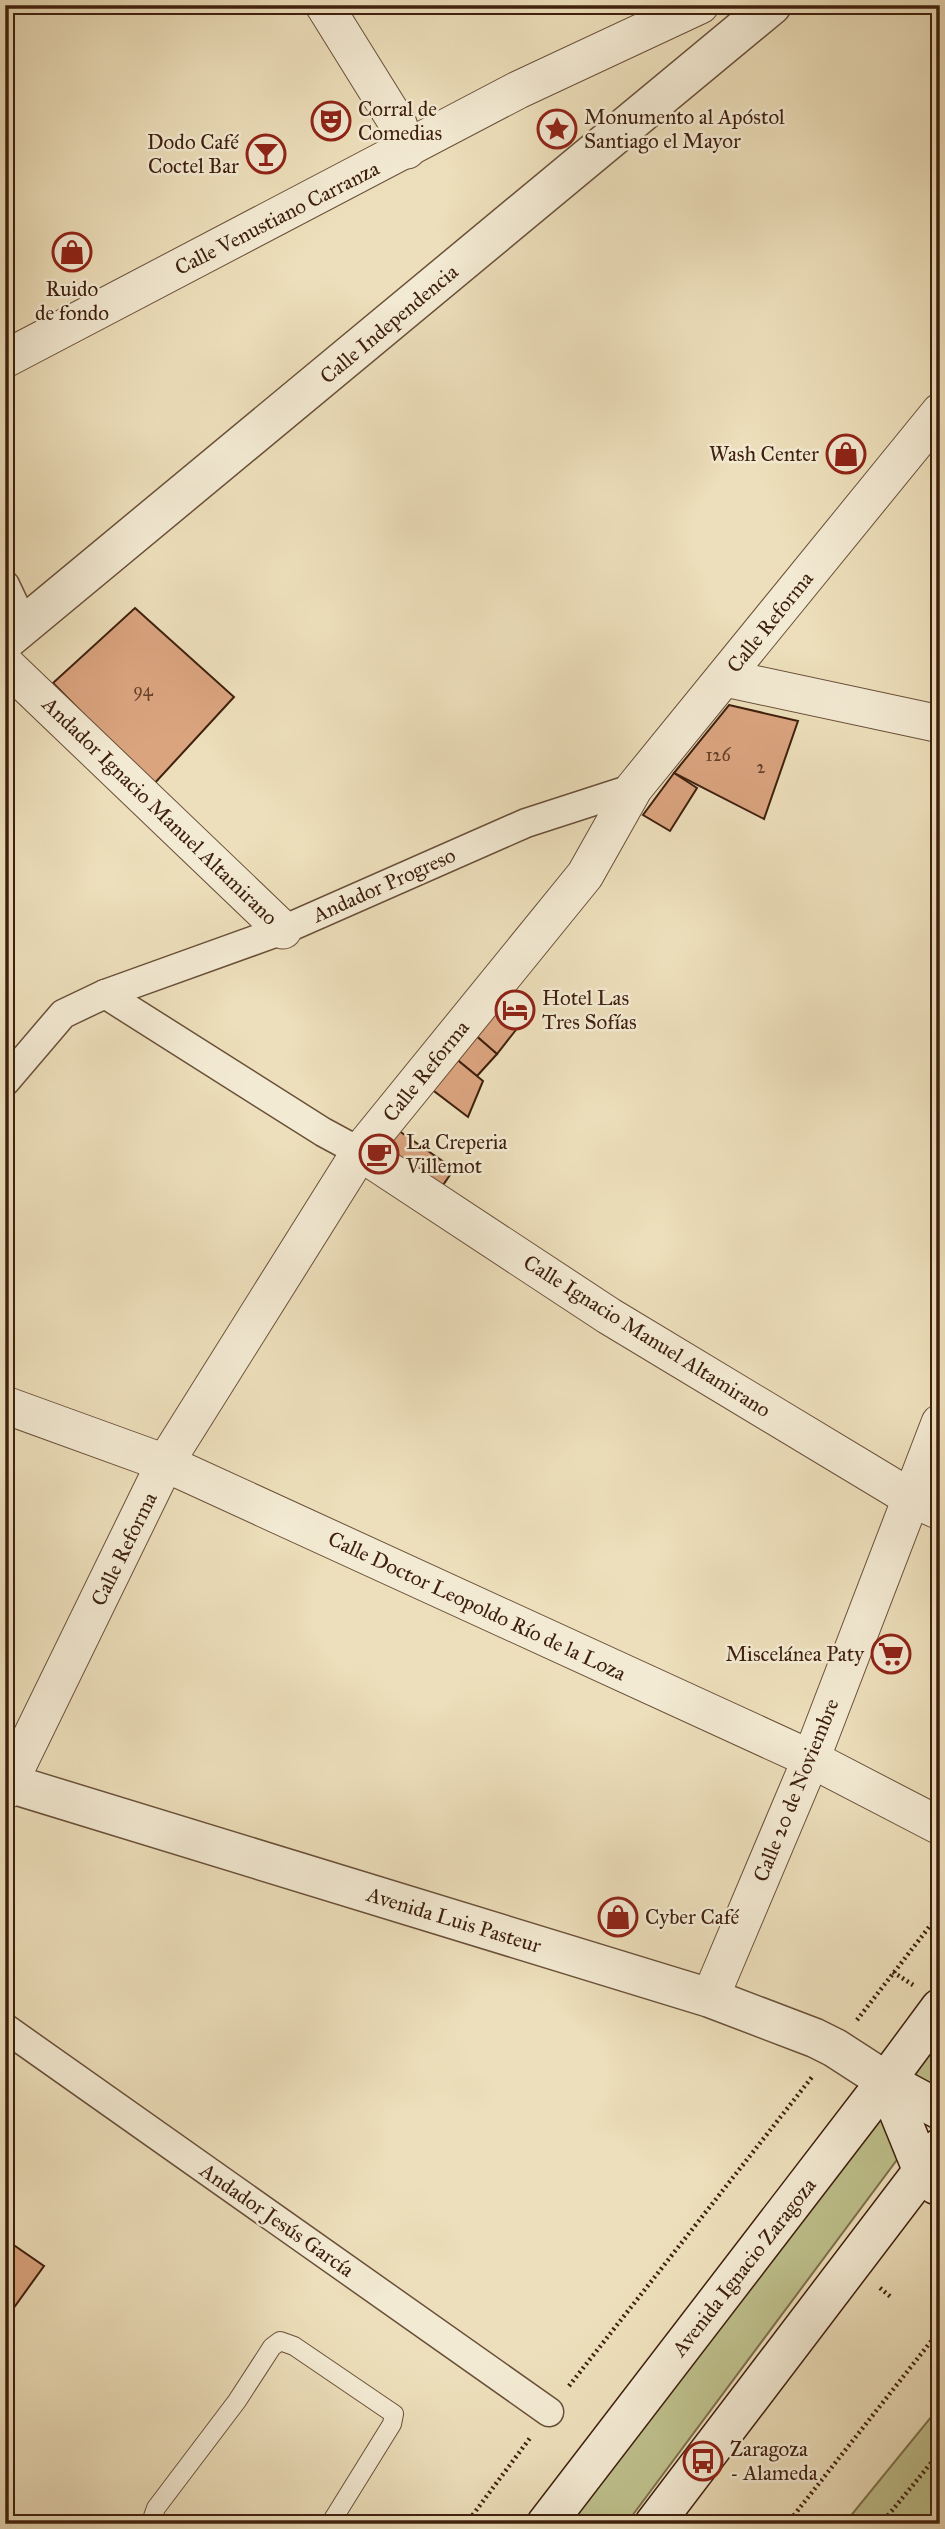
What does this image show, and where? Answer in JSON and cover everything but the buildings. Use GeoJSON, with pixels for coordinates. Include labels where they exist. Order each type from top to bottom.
{"type":"FeatureCollection","features":[{"type":"Feature","properties":{"kind":"street"},"geometry":{"type":"LineString","coordinates":[[324,5],[398,124],[407,150]]}},
{"type":"Feature","properties":{"kind":"street","name":"Calle Venustiano Carranza"},"geometry":{"type":"LineString","coordinates":[[5,359],[518,90],[700,5]]}},
{"type":"Feature","properties":{"kind":"street","name":"Calle Independencia"},"geometry":{"type":"LineString","coordinates":[[15,633],[772,5]]}},
{"type":"Feature","properties":{"kind":"street","name":"Calle Reforma"},"geometry":{"type":"LineString","coordinates":[[7,1785],[165,1463],[360,1152],[585,875],[634,788],[940,412]]}},
{"type":"Feature","properties":{"kind":"street"},"geometry":{"type":"LineString","coordinates":[[5,585],[15,633]]}},
{"type":"Feature","properties":{"kind":"street","name":"Andador Ignacio Manuel Altamirano"},"geometry":{"type":"LineString","coordinates":[[5,663],[283,930]]}},
{"type":"Feature","properties":{"kind":"street"},"geometry":{"type":"LineString","coordinates":[[725,678],[940,723]]}},
{"type":"Feature","properties":{"kind":"street","name":"Andador Progreso"},"geometry":{"type":"LineString","coordinates":[[5,1082],[63,1014],[105,993],[283,930],[526,823],[634,788]]}},
{"type":"Feature","properties":{"kind":"street"},"geometry":{"type":"LineString","coordinates":[[105,993],[312,1125],[360,1152]]}},
{"type":"Feature","properties":{"kind":"street","name":"Calle Ignacio Manuel Altamirano"},"geometry":{"type":"LineString","coordinates":[[360,1152],[609,1316],[925,1504]]}},
{"type":"Feature","properties":{"kind":"street","name":"Calle Doctor Leopoldo Río de la Loza"},"geometry":{"type":"LineString","coordinates":[[5,1405],[165,1463],[811,1759],[940,1826]]}},
{"type":"Feature","properties":{"kind":"street","name":"Calle 20 de Noviembre"},"geometry":{"type":"LineString","coordinates":[[710,1998],[811,1759],[925,1504],[940,1423]]}},
{"type":"Feature","properties":{"kind":"street","name":"Avenida Luis Pasteur"},"geometry":{"type":"LineString","coordinates":[[7,1785],[710,1998],[835,2048],[886,2081],[940,2110]]}},
{"type":"Feature","properties":{"kind":"street","name":"Avenida Ignacio Zaragoza"},"geometry":{"type":"LineString","coordinates":[[547,2524],[940,2008]]}},
{"type":"Feature","properties":{"kind":"street","name":"Andador Jesús García"},"geometry":{"type":"LineString","coordinates":[[5,2028],[549,2412]]}},
{"type":"Feature","properties":{"kind":"street"},"geometry":{"type":"LineString","coordinates":[[654,2524],[934,2170],[886,2081]]}},
{"type":"Feature","properties":{"kind":"lane"},"geometry":{"type":"LineString","coordinates":[[153,2524],[156,2508],[237,2401],[271,2347],[280,2342],[294,2346],[394,2414],[392,2424],[330,2524]]}},
{"type":"Feature","properties":{"kind":"path"},"geometry":{"type":"LineString","coordinates":[[466,2524],[549,2412],[940,1913]]}},
{"type":"Feature","properties":{"kind":"path"},"geometry":{"type":"LineString","coordinates":[[788,2524],[940,2330]]}},
{"type":"Feature","properties":{"kind":"path"},"geometry":{"type":"LineString","coordinates":[[881,2524],[940,2452]]}},
{"type":"Feature","properties":{"kind":"green space"},"geometry":{"type":"Polygon","coordinates":[[[940,2032],[940,2102],[626,2524],[570,2524],[940,2032]]]}},
{"type":"Feature","properties":{"kind":"green space"},"geometry":{"type":"Polygon","coordinates":[[[940,2406],[940,2524],[844,2524],[940,2406]]]}},
{"type":"Feature","properties":{"kind":"place","name":"Corral de Comedias"},"geometry":{"type":"Point","coordinates":[331,121]}},
{"type":"Feature","properties":{"kind":"place","name":"Monumento al Apóstol Santiago el Mayor"},"geometry":{"type":"Point","coordinates":[557,129]}},
{"type":"Feature","properties":{"kind":"place","name":"Dodo Café Coctel Bar"},"geometry":{"type":"Point","coordinates":[266,154]}},
{"type":"Feature","properties":{"kind":"place","name":"Ruido de fondo"},"geometry":{"type":"Point","coordinates":[72,252]}},
{"type":"Feature","properties":{"kind":"place","name":"Wash Center"},"geometry":{"type":"Point","coordinates":[846,454]}},
{"type":"Feature","properties":{"kind":"place","name":"Hotel Las Tres Sofías"},"geometry":{"type":"Point","coordinates":[515,1010]}},
{"type":"Feature","properties":{"kind":"place","name":"La Creperia Villemot"},"geometry":{"type":"Point","coordinates":[379,1154]}},
{"type":"Feature","properties":{"kind":"place","name":"Miscelánea Paty"},"geometry":{"type":"Point","coordinates":[891,1654]}},
{"type":"Feature","properties":{"kind":"place","name":"Cyber Café"},"geometry":{"type":"Point","coordinates":[618,1917]}},
{"type":"Feature","properties":{"kind":"place","name":"Zaragoza - Alameda"},"geometry":{"type":"Point","coordinates":[703,2461]}}]}
